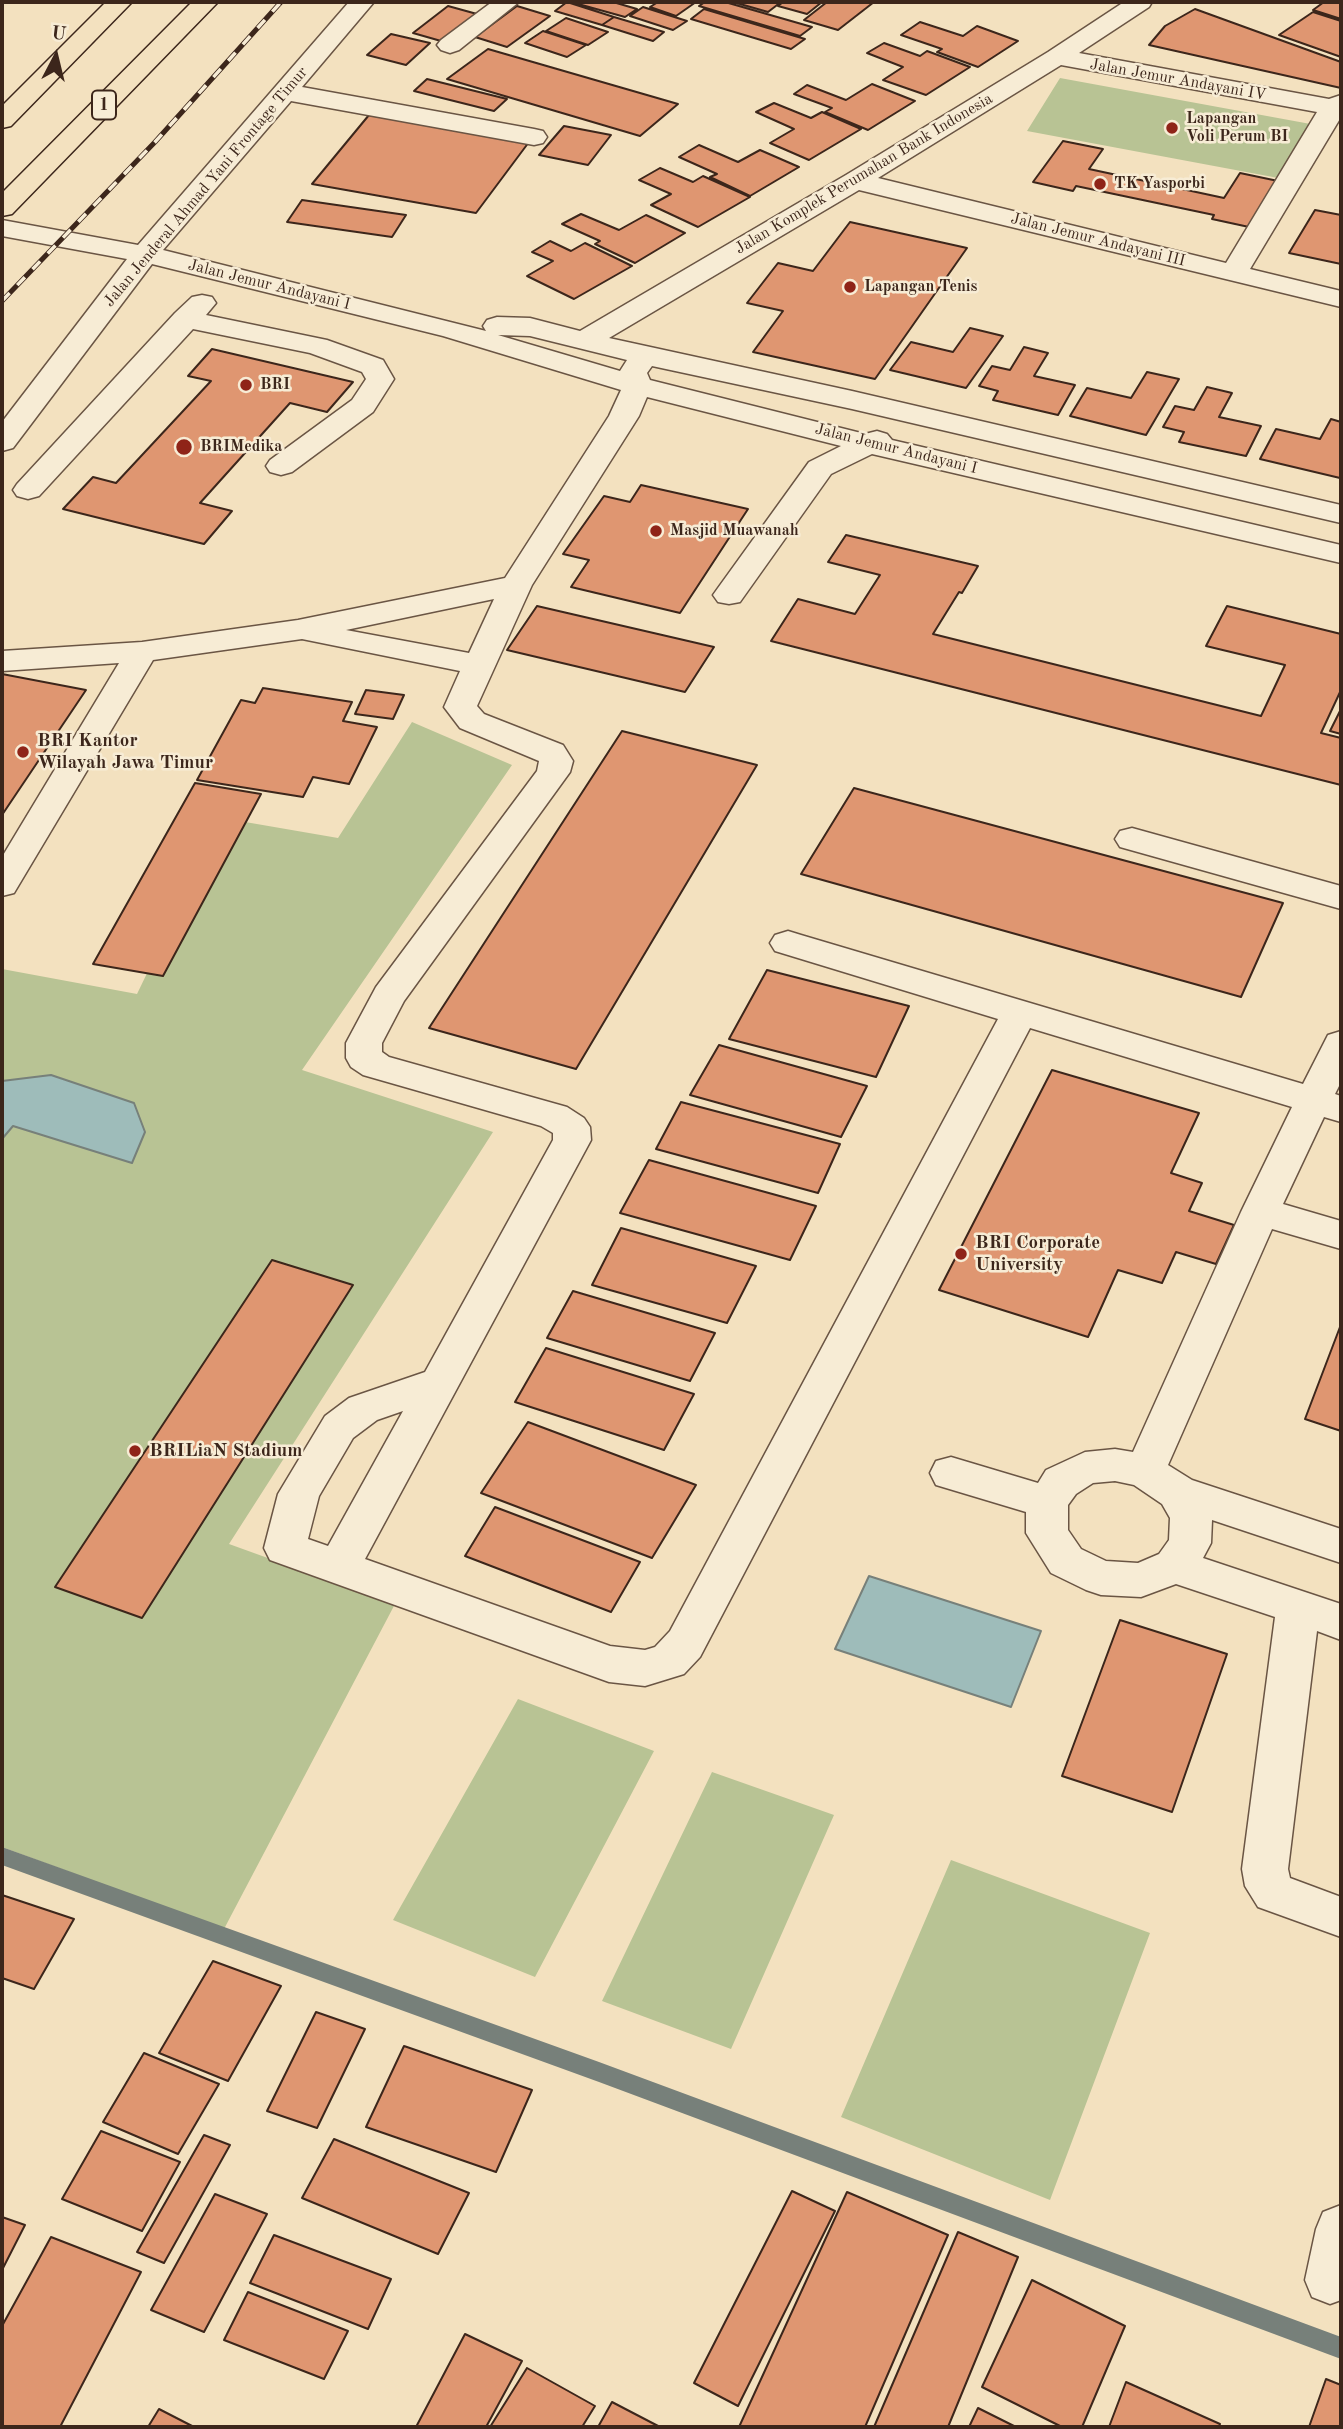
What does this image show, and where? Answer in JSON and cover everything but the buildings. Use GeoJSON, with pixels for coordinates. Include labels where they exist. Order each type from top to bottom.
{"type":"FeatureCollection","features":[{"type":"Feature","properties":{"kind":"highway"},"geometry":{"type":"LineString","coordinates":[[2,120],[120,2]]}},
{"type":"Feature","properties":{"kind":"highway","name":"1"},"geometry":{"type":"LineString","coordinates":[[2,208],[206,2]]}},
{"type":"Feature","properties":{"kind":"street","name":"Jalan Jenderal Ahmad Yani Frontage Timur"},"geometry":{"type":"LineString","coordinates":[[2,442],[145,254],[362,2]]}},
{"type":"Feature","properties":{"kind":"street"},"geometry":{"type":"LineString","coordinates":[[450,46],[507,2]]}},
{"type":"Feature","properties":{"kind":"street","name":"Jalan Komplek Perumahan Bank Indonesia"},"geometry":{"type":"LineString","coordinates":[[584,340],[640,310],[855,181],[1140,2]]}},
{"type":"Feature","properties":{"kind":"street","name":"Jalan Jemur Andayani IV"},"geometry":{"type":"LineString","coordinates":[[1056,57],[1339,107]]}},
{"type":"Feature","properties":{"kind":"street"},"geometry":{"type":"LineString","coordinates":[[285,92],[534,137]]}},
{"type":"Feature","properties":{"kind":"street"},"geometry":{"type":"LineString","coordinates":[[1234,273],[1339,107]]}},
{"type":"Feature","properties":{"kind":"street","name":"Jalan Jemur Andayani III"},"geometry":{"type":"LineString","coordinates":[[855,181],[1341,299]]}},
{"type":"Feature","properties":{"kind":"street","name":"Jalan Jemur Andayani I"},"geometry":{"type":"LineString","coordinates":[[2,228],[145,254],[232,275],[453,330],[637,386],[869,444],[1341,554]]}},
{"type":"Feature","properties":{"kind":"street"},"geometry":{"type":"LineString","coordinates":[[28,490],[185,319],[232,275]]}},
{"type":"Feature","properties":{"kind":"street"},"geometry":{"type":"LineString","coordinates":[[185,319],[317,346],[373,366],[380,379],[363,406],[281,466]]}},
{"type":"Feature","properties":{"kind":"street","name":"Jalan Jemur Andayani I"},"geometry":{"type":"LineString","coordinates":[[453,330],[511,325],[584,340],[644,356],[922,416],[1341,514]]}},
{"type":"Feature","properties":{"kind":"street"},"geometry":{"type":"LineString","coordinates":[[338,1568],[572,1140],[571,1127],[554,1116],[376,1066],[363,1058],[364,1043],[389,996],[553,772],[556,761],[551,752],[472,721],[460,707],[516,585],[624,416],[637,386],[634,373],[644,356]]}},
{"type":"Feature","properties":{"kind":"street"},"geometry":{"type":"LineString","coordinates":[[729,595],[820,468],[922,416]]}},
{"type":"Feature","properties":{"kind":"street"},"geometry":{"type":"LineString","coordinates":[[2,661],[142,652],[298,630],[516,585]]}},
{"type":"Feature","properties":{"kind":"street"},"geometry":{"type":"LineString","coordinates":[[298,630],[478,666]]}},
{"type":"Feature","properties":{"kind":"street"},"geometry":{"type":"LineString","coordinates":[[2,885],[142,652]]}},
{"type":"Feature","properties":{"kind":"street"},"geometry":{"type":"LineString","coordinates":[[1132,839],[1341,898]]}},
{"type":"Feature","properties":{"kind":"street"},"geometry":{"type":"LineString","coordinates":[[788,943],[1327,1104]]}},
{"type":"Feature","properties":{"kind":"street"},"geometry":{"type":"LineString","coordinates":[[439,1383],[363,1409],[339,1427],[299,1494],[285,1548],[609,1664],[645,1668],[669,1661],[685,1644],[1020,1012]]}},
{"type":"Feature","properties":{"kind":"street"},"geometry":{"type":"LineString","coordinates":[[1161,1482],[1260,1212],[1327,1104],[1341,1044]]}},
{"type":"Feature","properties":{"kind":"street"},"geometry":{"type":"LineString","coordinates":[[1260,1212],[1341,1236]]}},
{"type":"Feature","properties":{"kind":"street"},"geometry":{"type":"LineString","coordinates":[[1161,1482],[1191,1517],[1190,1543],[1174,1566],[1141,1580],[1101,1578],[1066,1561],[1047,1533],[1046,1502],[1061,1482],[1085,1468],[1115,1465],[1341,1546]]}},
{"type":"Feature","properties":{"kind":"street"},"geometry":{"type":"LineString","coordinates":[[951,1473],[1046,1502]]}},
{"type":"Feature","properties":{"kind":"street"},"geometry":{"type":"LineString","coordinates":[[1174,1566],[1341,1622]]}},
{"type":"Feature","properties":{"kind":"street"},"geometry":{"type":"LineString","coordinates":[[1298,1607],[1265,1869],[1268,1886],[1274,1894],[1341,1917]]}},
{"type":"Feature","properties":{"kind":"street"},"geometry":{"type":"LineString","coordinates":[[1330,2280],[1341,2230]]}},
{"type":"Feature","properties":{"kind":"green space","name":"Lapangan Voli Perum BI"},"geometry":{"type":"Polygon","coordinates":[[[1060,78],[1316,125],[1289,180],[1027,131],[1060,78]]]}},
{"type":"Feature","properties":{"kind":"green space"},"geometry":{"type":"Polygon","coordinates":[[[412,722],[512,765],[302,1070],[493,1132],[229,1544],[395,1604],[224,1929],[2,1847],[2,969],[137,994],[222,818],[338,838],[412,722]]]}},
{"type":"Feature","properties":{"kind":"green space"},"geometry":{"type":"Polygon","coordinates":[[[518,1699],[654,1751],[535,1977],[393,1920],[518,1699]]]}},
{"type":"Feature","properties":{"kind":"green space"},"geometry":{"type":"Polygon","coordinates":[[[712,1772],[834,1815],[731,2049],[602,2001],[712,1772]]]}},
{"type":"Feature","properties":{"kind":"green space"},"geometry":{"type":"Polygon","coordinates":[[[951,1860],[1150,1933],[1050,2200],[841,2117],[951,1860]]]}},
{"type":"Feature","properties":{"kind":"water"},"geometry":{"type":"Polygon","coordinates":[[[51,1075],[134,1103],[145,1132],[132,1163],[13,1126],[2,1139],[2,1081],[51,1075]]]}},
{"type":"Feature","properties":{"kind":"water"},"geometry":{"type":"Polygon","coordinates":[[[869,1576],[1041,1631],[1011,1707],[835,1649],[869,1576]]]}},
{"type":"Feature","properties":{"kind":"waterway"},"geometry":{"type":"LineString","coordinates":[[2,1856],[599,2072],[1341,2348]]}},
{"type":"Feature","properties":{"kind":"railway"},"geometry":{"type":"LineString","coordinates":[[2,301],[155,142],[281,2]]}},
{"type":"Feature","properties":{"kind":"place","name":"Lapangan Voli Perum BI"},"geometry":{"type":"Point","coordinates":[1172,128]}},
{"type":"Feature","properties":{"kind":"place","name":"TK Yasporbi"},"geometry":{"type":"Point","coordinates":[1100,184]}},
{"type":"Feature","properties":{"kind":"place","name":"Lapangan Tenis"},"geometry":{"type":"Point","coordinates":[850,287]}},
{"type":"Feature","properties":{"kind":"place","name":"BRI"},"geometry":{"type":"Point","coordinates":[246,385]}},
{"type":"Feature","properties":{"kind":"place","name":"BRIMedika"},"geometry":{"type":"Point","coordinates":[184,447]}},
{"type":"Feature","properties":{"kind":"place","name":"Masjid Muawanah"},"geometry":{"type":"Point","coordinates":[656,531]}},
{"type":"Feature","properties":{"kind":"place","name":"BRI Kantor Wilayah Jawa Timur"},"geometry":{"type":"Point","coordinates":[23,752]}},
{"type":"Feature","properties":{"kind":"place","name":"BRI Corporate University"},"geometry":{"type":"Point","coordinates":[961,1254]}},
{"type":"Feature","properties":{"kind":"place","name":"BRILiaN Stadium"},"geometry":{"type":"Point","coordinates":[135,1451]}}]}
